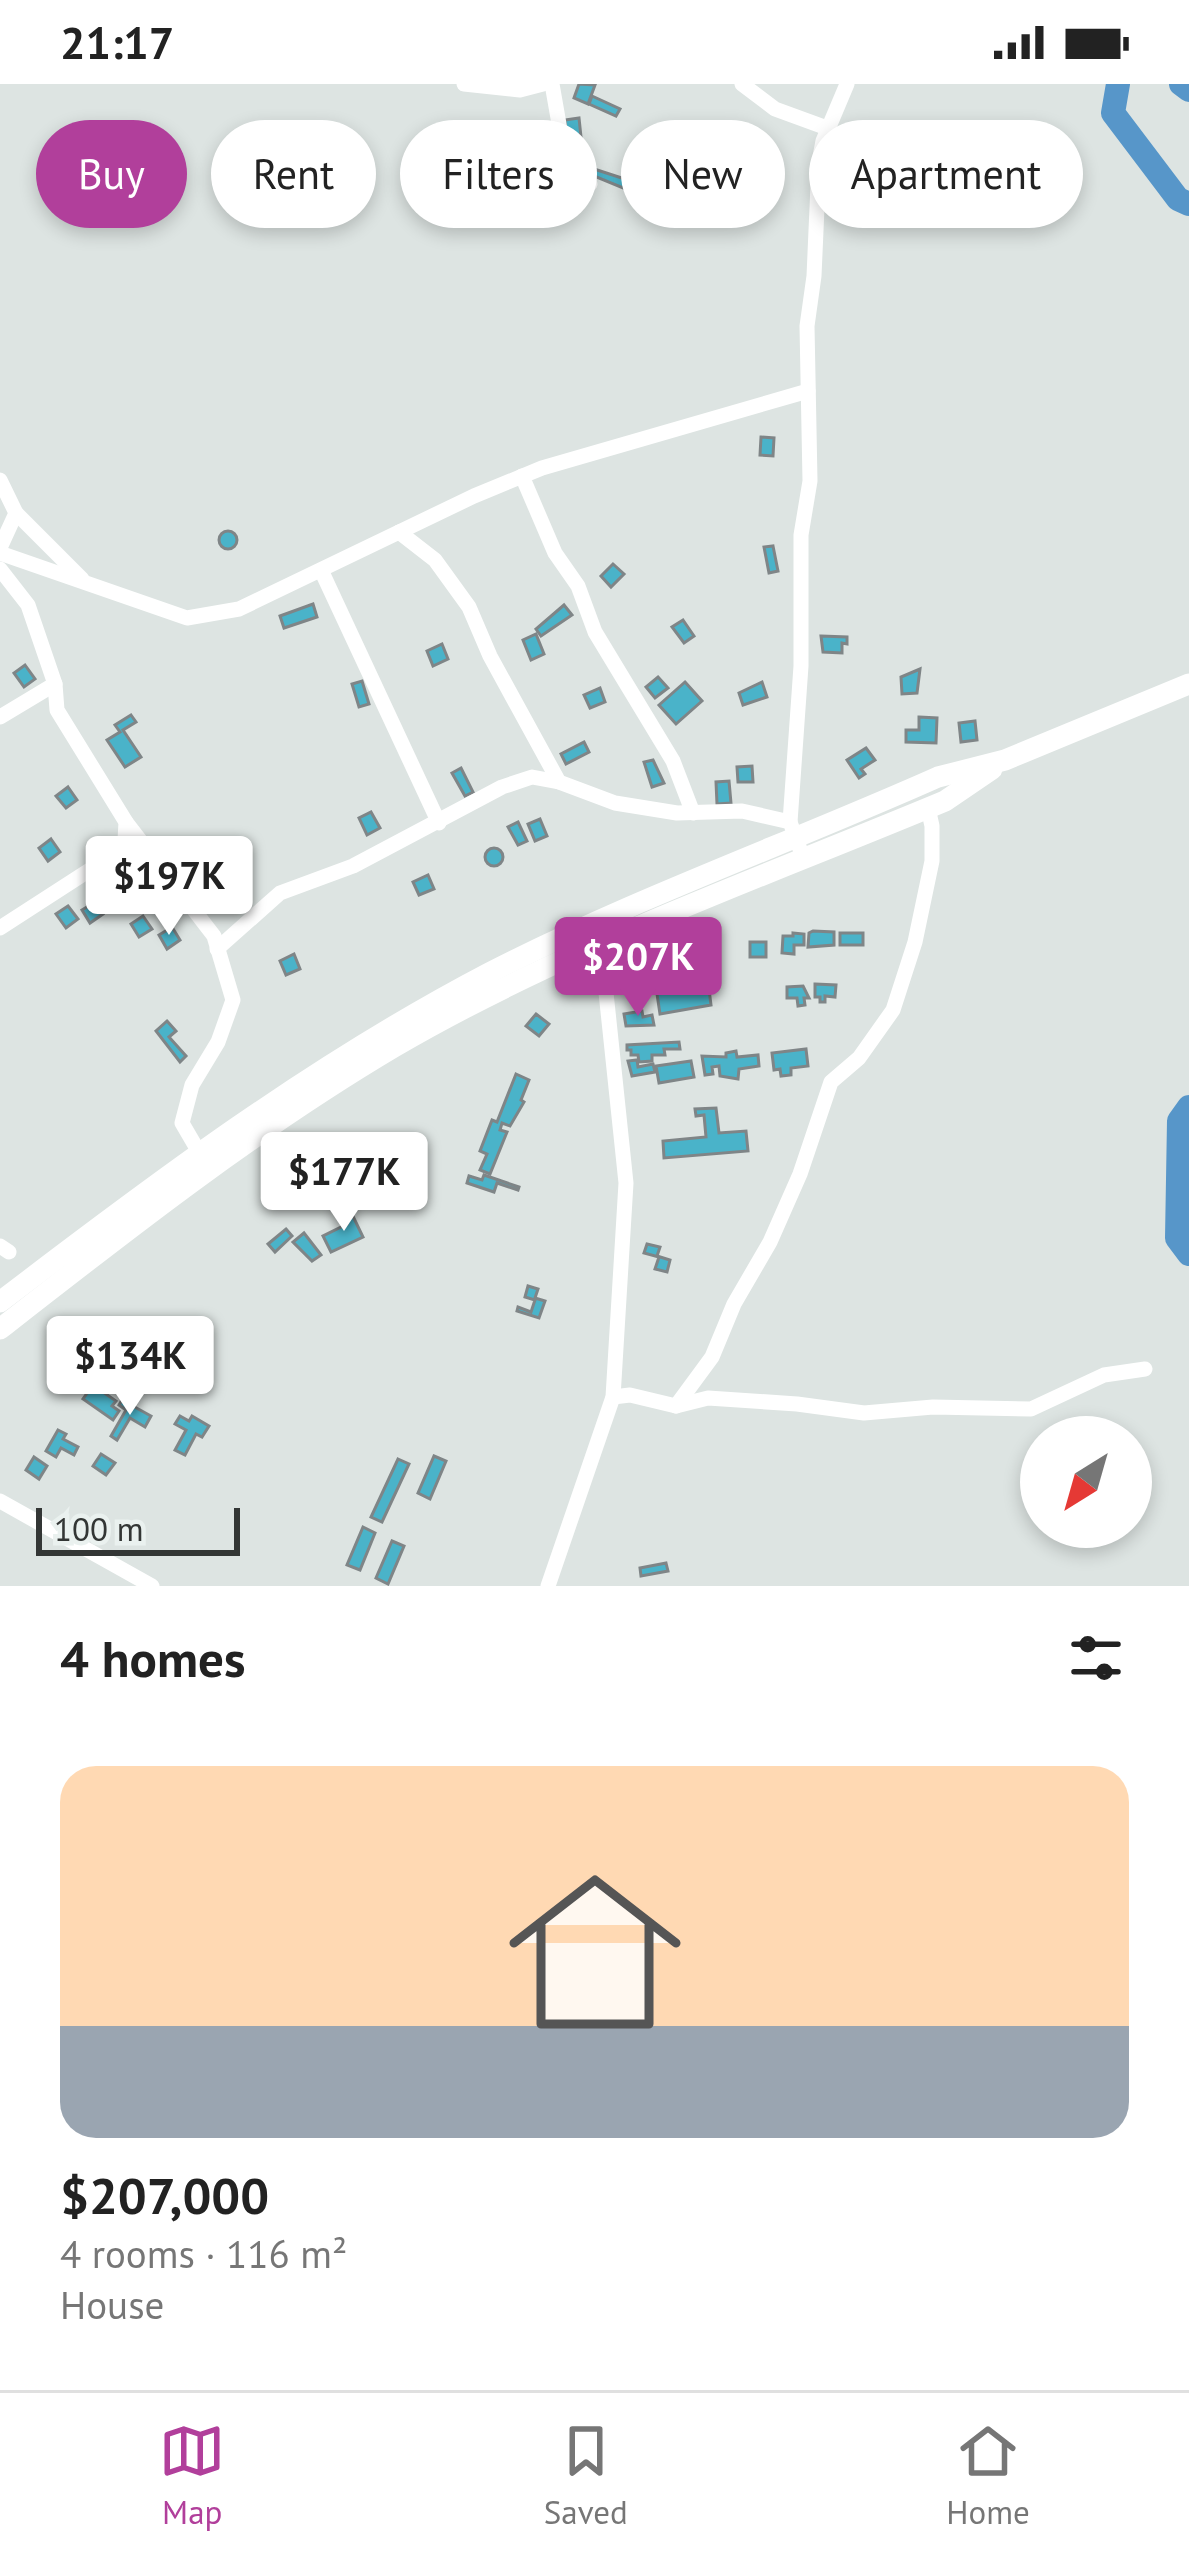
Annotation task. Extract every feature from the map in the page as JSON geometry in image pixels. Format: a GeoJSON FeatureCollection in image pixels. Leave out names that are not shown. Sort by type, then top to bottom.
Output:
{"type":"FeatureCollection","features":[{"type":"Feature","properties":{"kind":"main road"},"geometry":{"type":"LineString","coordinates":[[0,1328],[293,1087],[491,972],[938,777],[1005,760],[1189,684]]}},
{"type":"Feature","properties":{"kind":"main road"},"geometry":{"type":"LineString","coordinates":[[0,1301],[203,1160],[399,1045],[796,841],[928,808],[1005,760]]}},
{"type":"Feature","properties":{"kind":"street"},"geometry":{"type":"LineString","coordinates":[[464,84],[520,90],[547,84],[557,120]]}},
{"type":"Feature","properties":{"kind":"street"},"geometry":{"type":"LineString","coordinates":[[742,84],[775,109],[809,121]]}},
{"type":"Feature","properties":{"kind":"street"},"geometry":{"type":"LineString","coordinates":[[831,120],[847,84]]}},
{"type":"Feature","properties":{"kind":"street"},"geometry":{"type":"LineString","coordinates":[[217,950],[280,893],[353,866],[502,787],[532,777],[615,803],[692,812],[742,811],[796,841],[801,535],[810,481],[807,326],[816,228]]}},
{"type":"Feature","properties":{"kind":"street"},"geometry":{"type":"LineString","coordinates":[[16,513],[0,550],[187,618],[239,609],[522,476],[808,391]]}},
{"type":"Feature","properties":{"kind":"street"},"geometry":{"type":"LineString","coordinates":[[522,476],[555,553],[578,586],[595,632],[673,761],[692,812]]}},
{"type":"Feature","properties":{"kind":"street"},"geometry":{"type":"LineString","coordinates":[[0,480],[16,513],[87,584]]}},
{"type":"Feature","properties":{"kind":"street"},"geometry":{"type":"LineString","coordinates":[[399,532],[435,560],[470,607],[490,656],[559,782]]}},
{"type":"Feature","properties":{"kind":"street"},"geometry":{"type":"LineString","coordinates":[[0,569],[28,605],[55,684],[57,710],[126,822],[214,936],[233,1000],[218,1042],[192,1085],[182,1123],[203,1160]]}},
{"type":"Feature","properties":{"kind":"street"},"geometry":{"type":"LineString","coordinates":[[321,570],[440,823]]}},
{"type":"Feature","properties":{"kind":"street"},"geometry":{"type":"LineString","coordinates":[[0,717],[55,684]]}},
{"type":"Feature","properties":{"kind":"street"},"geometry":{"type":"LineString","coordinates":[[676,1406],[712,1357],[734,1304],[770,1242],[800,1174],[831,1082],[859,1058],[893,1010],[915,942],[932,861],[928,808]]}},
{"type":"Feature","properties":{"kind":"street"},"geometry":{"type":"LineString","coordinates":[[0,928],[102,862],[125,840],[126,822]]}},
{"type":"Feature","properties":{"kind":"street"},"geometry":{"type":"LineString","coordinates":[[548,1586],[613,1397],[626,1184],[601,945]]}},
{"type":"Feature","properties":{"kind":"street"},"geometry":{"type":"LineString","coordinates":[[613,1397],[630,1395],[676,1406],[708,1398],[864,1413],[1031,1409],[1104,1375],[1145,1369]]}},
{"type":"Feature","properties":{"kind":"street"},"geometry":{"type":"LineString","coordinates":[[0,1501],[152,1586]]}},
{"type":"Feature","properties":{"kind":"building"},"geometry":{"type":"Polygon","coordinates":[[[579,84],[595,85],[588,104],[574,98],[579,84]]]}},
{"type":"Feature","properties":{"kind":"building"},"geometry":{"type":"Polygon","coordinates":[[[592,96],[620,109],[616,116],[589,104],[592,96]]]}},
{"type":"Feature","properties":{"kind":"building"},"geometry":{"type":"Polygon","coordinates":[[[597,170],[621,178],[621,187],[597,177],[597,170]]]}},
{"type":"Feature","properties":{"kind":"building"},"geometry":{"type":"Polygon","coordinates":[[[761,437],[774,438],[773,456],[760,455],[761,437]]]}},
{"type":"Feature","properties":{"kind":"building"},"geometry":{"type":"Polygon","coordinates":[[[228,531],[237,540],[228,549],[219,540],[228,531]]]}},
{"type":"Feature","properties":{"kind":"building"},"geometry":{"type":"Polygon","coordinates":[[[773,546],[778,571],[769,573],[764,547],[773,546]]]}},
{"type":"Feature","properties":{"kind":"building"},"geometry":{"type":"Polygon","coordinates":[[[613,564],[624,574],[611,587],[601,576],[613,564]]]}},
{"type":"Feature","properties":{"kind":"building"},"geometry":{"type":"Polygon","coordinates":[[[313,604],[317,617],[284,628],[280,616],[313,604]]]}},
{"type":"Feature","properties":{"kind":"building"},"geometry":{"type":"Polygon","coordinates":[[[564,605],[572,615],[541,636],[536,629],[564,605]]]}},
{"type":"Feature","properties":{"kind":"building"},"geometry":{"type":"Polygon","coordinates":[[[683,620],[694,636],[684,643],[672,627],[683,620]]]}},
{"type":"Feature","properties":{"kind":"building"},"geometry":{"type":"Polygon","coordinates":[[[536,634],[544,654],[531,660],[523,640],[536,634]]]}},
{"type":"Feature","properties":{"kind":"building"},"geometry":{"type":"Polygon","coordinates":[[[821,636],[847,637],[847,644],[842,643],[842,653],[823,652],[821,636]]]}},
{"type":"Feature","properties":{"kind":"building"},"geometry":{"type":"Polygon","coordinates":[[[442,644],[448,659],[433,666],[427,651],[442,644]]]}},
{"type":"Feature","properties":{"kind":"building"},"geometry":{"type":"Polygon","coordinates":[[[25,665],[35,679],[24,687],[14,673],[25,665]]]}},
{"type":"Feature","properties":{"kind":"building"},"geometry":{"type":"Polygon","coordinates":[[[920,669],[917,693],[902,694],[901,677],[920,669]]]}},
{"type":"Feature","properties":{"kind":"building"},"geometry":{"type":"Polygon","coordinates":[[[658,677],[668,688],[655,698],[646,687],[658,677]]]}},
{"type":"Feature","properties":{"kind":"building"},"geometry":{"type":"Polygon","coordinates":[[[362,681],[369,704],[359,707],[352,684],[362,681]]]}},
{"type":"Feature","properties":{"kind":"building"},"geometry":{"type":"Polygon","coordinates":[[[685,682],[702,701],[676,724],[659,705],[685,682]]]}},
{"type":"Feature","properties":{"kind":"building"},"geometry":{"type":"Polygon","coordinates":[[[762,682],[767,697],[743,705],[739,693],[762,682]]]}},
{"type":"Feature","properties":{"kind":"building"},"geometry":{"type":"Polygon","coordinates":[[[600,688],[605,702],[590,708],[584,695],[600,688]]]}},
{"type":"Feature","properties":{"kind":"building"},"geometry":{"type":"Polygon","coordinates":[[[131,715],[136,722],[123,730],[141,757],[125,767],[107,740],[120,732],[115,725],[131,715]]]}},
{"type":"Feature","properties":{"kind":"building"},"geometry":{"type":"Polygon","coordinates":[[[919,717],[937,718],[936,743],[906,742],[906,730],[919,730],[919,717]]]}},
{"type":"Feature","properties":{"kind":"building"},"geometry":{"type":"Polygon","coordinates":[[[975,721],[977,740],[961,742],[959,723],[975,721]]]}},
{"type":"Feature","properties":{"kind":"building"},"geometry":{"type":"Polygon","coordinates":[[[584,742],[589,752],[566,764],[561,754],[584,742]]]}},
{"type":"Feature","properties":{"kind":"building"},"geometry":{"type":"Polygon","coordinates":[[[866,748],[875,760],[861,769],[865,774],[859,778],[847,760],[866,748]]]}},
{"type":"Feature","properties":{"kind":"building"},"geometry":{"type":"Polygon","coordinates":[[[653,760],[664,783],[652,787],[644,762],[653,760]]]}},
{"type":"Feature","properties":{"kind":"building"},"geometry":{"type":"Polygon","coordinates":[[[752,766],[753,782],[738,782],[737,767],[752,766]]]}},
{"type":"Feature","properties":{"kind":"building"},"geometry":{"type":"Polygon","coordinates":[[[461,768],[473,792],[465,796],[452,773],[461,768]]]}},
{"type":"Feature","properties":{"kind":"building"},"geometry":{"type":"Polygon","coordinates":[[[729,781],[731,803],[717,804],[716,782],[729,781]]]}},
{"type":"Feature","properties":{"kind":"building"},"geometry":{"type":"Polygon","coordinates":[[[68,787],[77,800],[66,808],[56,796],[68,787]]]}},
{"type":"Feature","properties":{"kind":"building"},"geometry":{"type":"Polygon","coordinates":[[[371,812],[380,828],[367,835],[359,818],[371,812]]]}},
{"type":"Feature","properties":{"kind":"building"},"geometry":{"type":"Polygon","coordinates":[[[540,819],[547,836],[535,841],[528,824],[540,819]]]}},
{"type":"Feature","properties":{"kind":"building"},"geometry":{"type":"Polygon","coordinates":[[[518,822],[527,841],[518,845],[508,827],[518,822]]]}},
{"type":"Feature","properties":{"kind":"building"},"geometry":{"type":"Polygon","coordinates":[[[51,839],[60,852],[48,861],[39,848],[51,839]]]}},
{"type":"Feature","properties":{"kind":"building"},"geometry":{"type":"Polygon","coordinates":[[[494,848],[503,857],[494,866],[485,857],[494,848]]]}},
{"type":"Feature","properties":{"kind":"building"},"geometry":{"type":"Polygon","coordinates":[[[145,861],[151,871],[126,890],[119,876],[145,861]]]}},
{"type":"Feature","properties":{"kind":"building"},"geometry":{"type":"Polygon","coordinates":[[[428,875],[434,889],[419,895],[413,882],[428,875]]]}},
{"type":"Feature","properties":{"kind":"building"},"geometry":{"type":"Polygon","coordinates":[[[95,902],[103,914],[90,923],[82,910],[95,902]]]}},
{"type":"Feature","properties":{"kind":"building"},"geometry":{"type":"Polygon","coordinates":[[[68,906],[78,919],[66,928],[56,914],[68,906]]]}},
{"type":"Feature","properties":{"kind":"building"},"geometry":{"type":"Polygon","coordinates":[[[143,916],[152,929],[139,937],[131,924],[143,916]]]}},
{"type":"Feature","properties":{"kind":"building"},"geometry":{"type":"Polygon","coordinates":[[[172,927],[180,940],[167,949],[159,935],[172,927]]]}},
{"type":"Feature","properties":{"kind":"building"},"geometry":{"type":"Polygon","coordinates":[[[813,931],[834,932],[834,945],[808,947],[813,931]]]}},
{"type":"Feature","properties":{"kind":"building"},"geometry":{"type":"Polygon","coordinates":[[[840,933],[863,933],[863,945],[840,945],[840,933]]]}},
{"type":"Feature","properties":{"kind":"building"},"geometry":{"type":"Polygon","coordinates":[[[804,934],[804,945],[794,945],[794,954],[782,953],[783,936],[804,934]]]}},
{"type":"Feature","properties":{"kind":"building"},"geometry":{"type":"Polygon","coordinates":[[[750,942],[766,942],[766,957],[750,957],[750,942]]]}},
{"type":"Feature","properties":{"kind":"building"},"geometry":{"type":"Polygon","coordinates":[[[294,954],[300,969],[286,975],[280,961],[294,954]]]}},
{"type":"Feature","properties":{"kind":"building"},"geometry":{"type":"Polygon","coordinates":[[[701,966],[702,980],[685,981],[684,967],[701,966]]]}},
{"type":"Feature","properties":{"kind":"building"},"geometry":{"type":"Polygon","coordinates":[[[815,984],[836,985],[835,997],[825,996],[825,1002],[820,1002],[815,984]]]}},
{"type":"Feature","properties":{"kind":"building"},"geometry":{"type":"Polygon","coordinates":[[[677,986],[677,991],[709,989],[711,1005],[660,1014],[657,994],[677,986]]]}},
{"type":"Feature","properties":{"kind":"building"},"geometry":{"type":"Polygon","coordinates":[[[803,986],[809,998],[798,1006],[797,998],[787,998],[787,987],[803,986]]]}},
{"type":"Feature","properties":{"kind":"building"},"geometry":{"type":"Polygon","coordinates":[[[642,1011],[643,1017],[652,1015],[654,1025],[626,1026],[624,1014],[642,1011]]]}},
{"type":"Feature","properties":{"kind":"building"},"geometry":{"type":"Polygon","coordinates":[[[536,1014],[549,1024],[539,1036],[526,1026],[536,1014]]]}},
{"type":"Feature","properties":{"kind":"building"},"geometry":{"type":"Polygon","coordinates":[[[167,1021],[176,1031],[169,1037],[186,1056],[180,1062],[156,1031],[167,1021]]]}},
{"type":"Feature","properties":{"kind":"building"},"geometry":{"type":"Polygon","coordinates":[[[679,1042],[680,1049],[664,1049],[665,1055],[652,1055],[652,1061],[639,1062],[638,1055],[627,1050],[627,1045],[679,1042]]]}},
{"type":"Feature","properties":{"kind":"building"},"geometry":{"type":"Polygon","coordinates":[[[806,1049],[808,1066],[791,1068],[791,1075],[781,1076],[780,1069],[774,1070],[772,1053],[806,1049]]]}},
{"type":"Feature","properties":{"kind":"building"},"geometry":{"type":"Polygon","coordinates":[[[736,1051],[737,1057],[758,1055],[759,1066],[739,1069],[738,1079],[720,1076],[719,1066],[705,1075],[702,1056],[726,1057],[736,1051]]]}},
{"type":"Feature","properties":{"kind":"building"},"geometry":{"type":"Polygon","coordinates":[[[637,1060],[638,1067],[653,1064],[655,1072],[632,1076],[628,1061],[637,1060]]]}},
{"type":"Feature","properties":{"kind":"building"},"geometry":{"type":"Polygon","coordinates":[[[691,1061],[694,1077],[659,1083],[656,1066],[691,1061]]]}},
{"type":"Feature","properties":{"kind":"building"},"geometry":{"type":"Polygon","coordinates":[[[516,1074],[529,1080],[524,1102],[510,1126],[502,1123],[500,1130],[507,1132],[490,1174],[480,1170],[487,1154],[480,1151],[516,1074]]]}},
{"type":"Feature","properties":{"kind":"building"},"geometry":{"type":"Polygon","coordinates":[[[716,1108],[719,1133],[746,1131],[748,1151],[664,1158],[663,1141],[706,1137],[704,1115],[696,1116],[695,1109],[716,1108]]]}},
{"type":"Feature","properties":{"kind":"building"},"geometry":{"type":"Polygon","coordinates":[[[484,1175],[518,1190],[497,1183],[494,1192],[467,1183],[469,1176],[482,1180],[484,1175]]]}},
{"type":"Feature","properties":{"kind":"building"},"geometry":{"type":"Polygon","coordinates":[[[296,1176],[303,1184],[282,1202],[275,1193],[296,1176]]]}},
{"type":"Feature","properties":{"kind":"building"},"geometry":{"type":"Polygon","coordinates":[[[350,1210],[363,1237],[331,1252],[323,1236],[347,1224],[342,1213],[350,1210]]]}},
{"type":"Feature","properties":{"kind":"building"},"geometry":{"type":"Polygon","coordinates":[[[286,1229],[292,1236],[275,1252],[268,1244],[286,1229]]]}},
{"type":"Feature","properties":{"kind":"building"},"geometry":{"type":"Polygon","coordinates":[[[304,1233],[321,1255],[312,1261],[293,1242],[304,1233]]]}},
{"type":"Feature","properties":{"kind":"building"},"geometry":{"type":"Polygon","coordinates":[[[647,1244],[660,1247],[657,1256],[670,1260],[667,1272],[655,1269],[659,1257],[644,1253],[647,1244]]]}},
{"type":"Feature","properties":{"kind":"building"},"geometry":{"type":"Polygon","coordinates":[[[528,1286],[538,1289],[535,1298],[545,1301],[539,1318],[517,1311],[518,1307],[531,1312],[535,1300],[525,1297],[528,1286]]]}},
{"type":"Feature","properties":{"kind":"building"},"geometry":{"type":"Polygon","coordinates":[[[93,1385],[116,1401],[112,1406],[119,1411],[113,1420],[83,1399],[93,1385]]]}},
{"type":"Feature","properties":{"kind":"building"},"geometry":{"type":"Polygon","coordinates":[[[122,1400],[151,1416],[145,1427],[130,1418],[117,1440],[111,1436],[126,1410],[119,1405],[122,1400]]]}},
{"type":"Feature","properties":{"kind":"building"},"geometry":{"type":"Polygon","coordinates":[[[180,1416],[189,1421],[192,1416],[209,1426],[202,1437],[196,1434],[185,1455],[175,1450],[186,1430],[175,1424],[180,1416]]]}},
{"type":"Feature","properties":{"kind":"building"},"geometry":{"type":"Polygon","coordinates":[[[58,1430],[66,1434],[63,1439],[78,1447],[74,1455],[61,1448],[56,1457],[46,1451],[58,1430]]]}},
{"type":"Feature","properties":{"kind":"building"},"geometry":{"type":"Polygon","coordinates":[[[101,1454],[115,1463],[106,1475],[93,1466],[101,1454]]]}},
{"type":"Feature","properties":{"kind":"building"},"geometry":{"type":"Polygon","coordinates":[[[434,1456],[446,1461],[430,1499],[418,1493],[434,1456]]]}},
{"type":"Feature","properties":{"kind":"building"},"geometry":{"type":"Polygon","coordinates":[[[34,1457],[47,1466],[39,1479],[26,1470],[34,1457]]]}},
{"type":"Feature","properties":{"kind":"building"},"geometry":{"type":"Polygon","coordinates":[[[398,1459],[409,1464],[382,1522],[371,1517],[398,1459]]]}},
{"type":"Feature","properties":{"kind":"building"},"geometry":{"type":"Polygon","coordinates":[[[363,1527],[375,1533],[360,1570],[347,1565],[363,1527]]]}},
{"type":"Feature","properties":{"kind":"building"},"geometry":{"type":"Polygon","coordinates":[[[392,1541],[404,1546],[388,1584],[376,1578],[392,1541]]]}},
{"type":"Feature","properties":{"kind":"building"},"geometry":{"type":"Polygon","coordinates":[[[666,1563],[668,1571],[641,1576],[640,1568],[666,1563]]]}},
{"type":"Feature","properties":{"kind":"waterway"},"geometry":{"type":"LineString","coordinates":[[1118,84],[1113,113],[1178,199],[1189,204]]}},
{"type":"Feature","properties":{"kind":"waterway"},"geometry":{"type":"LineString","coordinates":[[1181,84],[1189,90]]}},
{"type":"Feature","properties":{"kind":"waterway"},"geometry":{"type":"LineString","coordinates":[[1189,1107],[1179,1121],[1177,1238],[1189,1254]]}}]}
